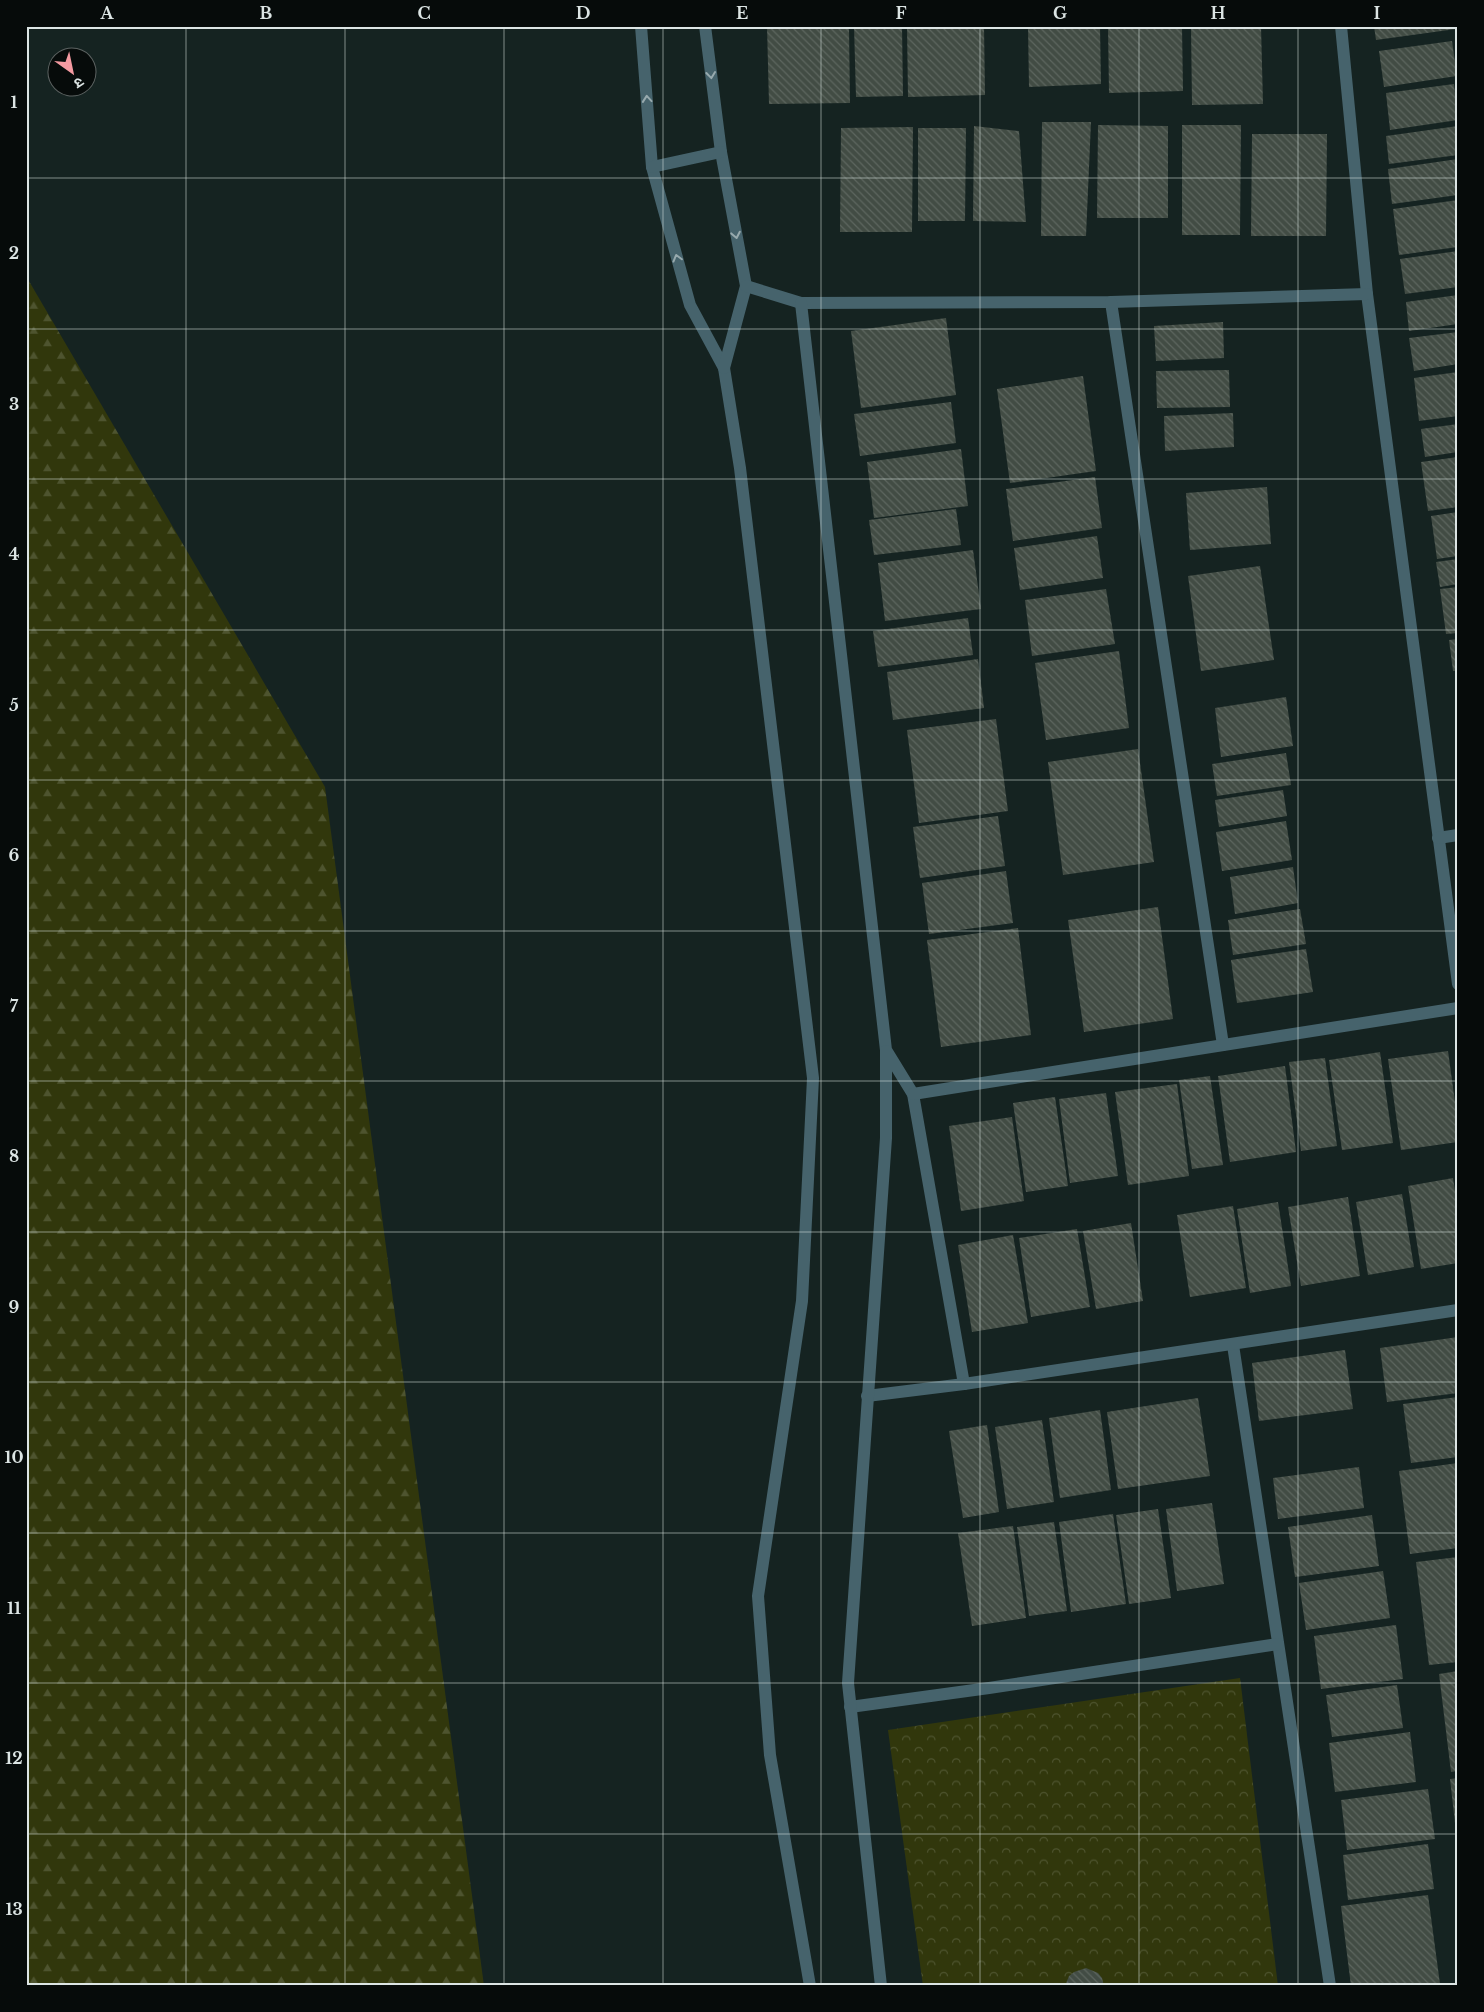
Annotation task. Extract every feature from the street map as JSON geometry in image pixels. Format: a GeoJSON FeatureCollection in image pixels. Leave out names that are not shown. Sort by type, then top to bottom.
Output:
{"type":"FeatureCollection","features":[{"type":"Feature","properties":{"kind":"street"},"geometry":{"type":"LineString","coordinates":[[641,26],[652,167],[690,305],[724,368],[742,478],[813,1078],[802,1301],[758,1596],[770,1756],[810,1986]]}},
{"type":"Feature","properties":{"kind":"street"},"geometry":{"type":"LineString","coordinates":[[705,26],[721,152],[746,286],[724,368]]}},
{"type":"Feature","properties":{"kind":"street"},"geometry":{"type":"LineString","coordinates":[[1341,26],[1367,294],[1458,984]]}},
{"type":"Feature","properties":{"kind":"street"},"geometry":{"type":"LineString","coordinates":[[652,167],[721,152]]}},
{"type":"Feature","properties":{"kind":"street"},"geometry":{"type":"LineString","coordinates":[[746,286],[801,303],[1111,302],[1367,294]]}},
{"type":"Feature","properties":{"kind":"street"},"geometry":{"type":"LineString","coordinates":[[1111,302],[1223,1044]]}},
{"type":"Feature","properties":{"kind":"street"},"geometry":{"type":"LineString","coordinates":[[801,303],[886,1050],[886,1138],[848,1683],[882,1986]]}},
{"type":"Feature","properties":{"kind":"street"},"geometry":{"type":"LineString","coordinates":[[1438,838],[1458,835]]}},
{"type":"Feature","properties":{"kind":"street"},"geometry":{"type":"LineString","coordinates":[[913,1094],[1458,1008]]}},
{"type":"Feature","properties":{"kind":"street"},"geometry":{"type":"LineString","coordinates":[[886,1050],[913,1094],[964,1384]]}},
{"type":"Feature","properties":{"kind":"street"},"geometry":{"type":"LineString","coordinates":[[867,1396],[964,1384],[1233,1345],[1458,1310]]}},
{"type":"Feature","properties":{"kind":"street"},"geometry":{"type":"LineString","coordinates":[[1233,1345],[1330,1986]]}},
{"type":"Feature","properties":{"kind":"street"},"geometry":{"type":"LineString","coordinates":[[850,1707],[998,1687],[1278,1644]]}},
{"type":"Feature","properties":{"kind":"green space"},"geometry":{"type":"Polygon","coordinates":[[[26,276],[325,787],[484,1986],[26,1986],[26,276]]]}},
{"type":"Feature","properties":{"kind":"green space"},"geometry":{"type":"Polygon","coordinates":[[[1240,1678],[1278,1986],[923,1986],[888,1730],[1240,1678]]]}},
{"type":"Feature","properties":{"kind":"building"},"geometry":{"type":"Polygon","coordinates":[[[767,26],[849,26],[850,103],[769,104],[767,26]]]}},
{"type":"Feature","properties":{"kind":"building"},"geometry":{"type":"Polygon","coordinates":[[[854,26],[902,26],[903,96],[856,97],[854,26]]]}},
{"type":"Feature","properties":{"kind":"building"},"geometry":{"type":"Polygon","coordinates":[[[907,26],[984,26],[985,95],[908,97],[907,26]]]}},
{"type":"Feature","properties":{"kind":"building"},"geometry":{"type":"Polygon","coordinates":[[[1028,26],[1100,26],[1101,84],[1029,87],[1028,26]]]}},
{"type":"Feature","properties":{"kind":"building"},"geometry":{"type":"Polygon","coordinates":[[[1108,26],[1182,26],[1183,91],[1109,93],[1108,26]]]}},
{"type":"Feature","properties":{"kind":"building"},"geometry":{"type":"Polygon","coordinates":[[[1191,26],[1261,26],[1263,104],[1192,105],[1191,26]]]}},
{"type":"Feature","properties":{"kind":"building"},"geometry":{"type":"Polygon","coordinates":[[[1374,26],[1455,26],[1456,29],[1376,40],[1374,26]]]}},
{"type":"Feature","properties":{"kind":"building"},"geometry":{"type":"Polygon","coordinates":[[[1452,41],[1457,76],[1384,87],[1379,51],[1452,41]]]}},
{"type":"Feature","properties":{"kind":"building"},"geometry":{"type":"Polygon","coordinates":[[[1454,84],[1458,120],[1390,130],[1386,93],[1454,84]]]}},
{"type":"Feature","properties":{"kind":"building"},"geometry":{"type":"Polygon","coordinates":[[[1042,122],[1091,122],[1086,236],[1041,236],[1042,122]]]}},
{"type":"Feature","properties":{"kind":"building"},"geometry":{"type":"Polygon","coordinates":[[[1098,125],[1168,126],[1168,218],[1097,218],[1098,125]]]}},
{"type":"Feature","properties":{"kind":"building"},"geometry":{"type":"Polygon","coordinates":[[[1182,125],[1241,125],[1240,235],[1182,235],[1182,125]]]}},
{"type":"Feature","properties":{"kind":"building"},"geometry":{"type":"Polygon","coordinates":[[[974,126],[1019,131],[1026,222],[973,221],[974,126]]]}},
{"type":"Feature","properties":{"kind":"building"},"geometry":{"type":"Polygon","coordinates":[[[1458,126],[1458,155],[1389,164],[1386,136],[1458,126]]]}},
{"type":"Feature","properties":{"kind":"building"},"geometry":{"type":"Polygon","coordinates":[[[913,127],[912,232],[840,232],[841,128],[913,127]]]}},
{"type":"Feature","properties":{"kind":"building"},"geometry":{"type":"Polygon","coordinates":[[[918,128],[966,128],[965,221],[918,221],[918,128]]]}},
{"type":"Feature","properties":{"kind":"building"},"geometry":{"type":"Polygon","coordinates":[[[1252,134],[1327,134],[1326,236],[1251,236],[1252,134]]]}},
{"type":"Feature","properties":{"kind":"building"},"geometry":{"type":"Polygon","coordinates":[[[1458,159],[1458,195],[1392,204],[1388,169],[1458,159]]]}},
{"type":"Feature","properties":{"kind":"building"},"geometry":{"type":"Polygon","coordinates":[[[1458,200],[1458,247],[1399,255],[1393,209],[1458,200]]]}},
{"type":"Feature","properties":{"kind":"building"},"geometry":{"type":"Polygon","coordinates":[[[1458,251],[1458,287],[1405,294],[1400,259],[1458,251]]]}},
{"type":"Feature","properties":{"kind":"building"},"geometry":{"type":"Polygon","coordinates":[[[1458,295],[1458,324],[1409,331],[1406,302],[1458,295]]]}},
{"type":"Feature","properties":{"kind":"building"},"geometry":{"type":"Polygon","coordinates":[[[946,318],[956,395],[861,408],[851,331],[946,318]]]}},
{"type":"Feature","properties":{"kind":"building"},"geometry":{"type":"Polygon","coordinates":[[[1223,322],[1224,358],[1156,361],[1154,326],[1223,322]]]}},
{"type":"Feature","properties":{"kind":"building"},"geometry":{"type":"Polygon","coordinates":[[[1458,332],[1458,364],[1414,371],[1409,338],[1458,332]]]}},
{"type":"Feature","properties":{"kind":"building"},"geometry":{"type":"Polygon","coordinates":[[[1229,370],[1230,407],[1157,408],[1156,371],[1229,370]]]}},
{"type":"Feature","properties":{"kind":"building"},"geometry":{"type":"Polygon","coordinates":[[[1458,372],[1458,416],[1419,421],[1414,378],[1458,372]]]}},
{"type":"Feature","properties":{"kind":"building"},"geometry":{"type":"Polygon","coordinates":[[[1083,376],[1096,471],[1010,483],[997,389],[1083,376]]]}},
{"type":"Feature","properties":{"kind":"building"},"geometry":{"type":"Polygon","coordinates":[[[951,402],[956,443],[860,456],[854,414],[951,402]]]}},
{"type":"Feature","properties":{"kind":"building"},"geometry":{"type":"Polygon","coordinates":[[[1233,413],[1234,447],[1165,451],[1164,416],[1233,413]]]}},
{"type":"Feature","properties":{"kind":"building"},"geometry":{"type":"Polygon","coordinates":[[[1458,424],[1458,452],[1425,457],[1421,429],[1458,424]]]}},
{"type":"Feature","properties":{"kind":"building"},"geometry":{"type":"Polygon","coordinates":[[[961,449],[968,506],[874,518],[867,462],[961,449]]]}},
{"type":"Feature","properties":{"kind":"building"},"geometry":{"type":"Polygon","coordinates":[[[1458,457],[1458,507],[1428,511],[1421,462],[1458,457]]]}},
{"type":"Feature","properties":{"kind":"building"},"geometry":{"type":"Polygon","coordinates":[[[1095,477],[1102,528],[1013,541],[1006,489],[1095,477]]]}},
{"type":"Feature","properties":{"kind":"building"},"geometry":{"type":"Polygon","coordinates":[[[1267,487],[1271,544],[1190,550],[1186,493],[1267,487]]]}},
{"type":"Feature","properties":{"kind":"building"},"geometry":{"type":"Polygon","coordinates":[[[956,509],[961,545],[874,555],[869,520],[956,509]]]}},
{"type":"Feature","properties":{"kind":"building"},"geometry":{"type":"Polygon","coordinates":[[[1458,512],[1458,556],[1437,559],[1431,516],[1458,512]]]}},
{"type":"Feature","properties":{"kind":"building"},"geometry":{"type":"Polygon","coordinates":[[[1097,536],[1103,578],[1020,590],[1014,548],[1097,536]]]}},
{"type":"Feature","properties":{"kind":"building"},"geometry":{"type":"Polygon","coordinates":[[[973,550],[981,609],[885,621],[878,563],[973,550]]]}},
{"type":"Feature","properties":{"kind":"building"},"geometry":{"type":"Polygon","coordinates":[[[1458,559],[1458,584],[1440,587],[1436,562],[1458,559]]]}},
{"type":"Feature","properties":{"kind":"building"},"geometry":{"type":"Polygon","coordinates":[[[1260,566],[1274,660],[1201,671],[1188,576],[1260,566]]]}},
{"type":"Feature","properties":{"kind":"building"},"geometry":{"type":"Polygon","coordinates":[[[1458,587],[1458,633],[1446,634],[1440,589],[1458,587]]]}},
{"type":"Feature","properties":{"kind":"building"},"geometry":{"type":"Polygon","coordinates":[[[1106,589],[1115,644],[1032,656],[1025,600],[1106,589]]]}},
{"type":"Feature","properties":{"kind":"building"},"geometry":{"type":"Polygon","coordinates":[[[968,618],[973,655],[878,667],[873,631],[968,618]]]}},
{"type":"Feature","properties":{"kind":"building"},"geometry":{"type":"Polygon","coordinates":[[[1458,639],[1458,671],[1453,671],[1449,640],[1458,639]]]}},
{"type":"Feature","properties":{"kind":"building"},"geometry":{"type":"Polygon","coordinates":[[[1119,651],[1129,728],[1046,740],[1035,663],[1119,651]]]}},
{"type":"Feature","properties":{"kind":"building"},"geometry":{"type":"Polygon","coordinates":[[[978,659],[984,708],[893,720],[887,672],[978,659]]]}},
{"type":"Feature","properties":{"kind":"building"},"geometry":{"type":"Polygon","coordinates":[[[1286,697],[1293,746],[1221,757],[1215,708],[1286,697]]]}},
{"type":"Feature","properties":{"kind":"building"},"geometry":{"type":"Polygon","coordinates":[[[996,719],[1008,811],[919,823],[907,730],[996,719]]]}},
{"type":"Feature","properties":{"kind":"building"},"geometry":{"type":"Polygon","coordinates":[[[1138,749],[1154,862],[1063,875],[1048,762],[1138,749]]]}},
{"type":"Feature","properties":{"kind":"building"},"geometry":{"type":"Polygon","coordinates":[[[1286,753],[1291,785],[1217,796],[1212,764],[1286,753]]]}},
{"type":"Feature","properties":{"kind":"building"},"geometry":{"type":"Polygon","coordinates":[[[1283,790],[1287,816],[1219,827],[1215,800],[1283,790]]]}},
{"type":"Feature","properties":{"kind":"building"},"geometry":{"type":"Polygon","coordinates":[[[998,816],[1005,866],[920,878],[913,827],[998,816]]]}},
{"type":"Feature","properties":{"kind":"building"},"geometry":{"type":"Polygon","coordinates":[[[1286,821],[1292,860],[1222,871],[1216,832],[1286,821]]]}},
{"type":"Feature","properties":{"kind":"building"},"geometry":{"type":"Polygon","coordinates":[[[1293,867],[1298,903],[1235,914],[1230,877],[1293,867]]]}},
{"type":"Feature","properties":{"kind":"building"},"geometry":{"type":"Polygon","coordinates":[[[1006,871],[1013,923],[929,934],[922,883],[1006,871]]]}},
{"type":"Feature","properties":{"kind":"building"},"geometry":{"type":"Polygon","coordinates":[[[1158,907],[1173,1019],[1084,1032],[1068,920],[1158,907]]]}},
{"type":"Feature","properties":{"kind":"building"},"geometry":{"type":"Polygon","coordinates":[[[1300,909],[1306,944],[1233,955],[1228,920],[1300,909]]]}},
{"type":"Feature","properties":{"kind":"building"},"geometry":{"type":"Polygon","coordinates":[[[1018,928],[1031,1035],[941,1047],[927,940],[1018,928]]]}},
{"type":"Feature","properties":{"kind":"building"},"geometry":{"type":"Polygon","coordinates":[[[1306,949],[1313,992],[1237,1003],[1231,960],[1306,949]]]}},
{"type":"Feature","properties":{"kind":"building"},"geometry":{"type":"Polygon","coordinates":[[[1448,1051],[1458,1124],[1458,1142],[1401,1150],[1388,1059],[1448,1051]]]}},
{"type":"Feature","properties":{"kind":"building"},"geometry":{"type":"Polygon","coordinates":[[[1380,1052],[1393,1143],[1342,1150],[1329,1060],[1380,1052]]]}},
{"type":"Feature","properties":{"kind":"building"},"geometry":{"type":"Polygon","coordinates":[[[1325,1058],[1337,1146],[1301,1151],[1289,1062],[1325,1058]]]}},
{"type":"Feature","properties":{"kind":"building"},"geometry":{"type":"Polygon","coordinates":[[[1285,1066],[1296,1152],[1230,1162],[1218,1076],[1285,1066]]]}},
{"type":"Feature","properties":{"kind":"building"},"geometry":{"type":"Polygon","coordinates":[[[1210,1076],[1223,1165],[1192,1169],[1179,1080],[1210,1076]]]}},
{"type":"Feature","properties":{"kind":"building"},"geometry":{"type":"Polygon","coordinates":[[[1177,1084],[1189,1176],[1128,1185],[1115,1092],[1177,1084]]]}},
{"type":"Feature","properties":{"kind":"building"},"geometry":{"type":"Polygon","coordinates":[[[1106,1093],[1118,1176],[1070,1183],[1059,1099],[1106,1093]]]}},
{"type":"Feature","properties":{"kind":"building"},"geometry":{"type":"Polygon","coordinates":[[[1055,1097],[1068,1186],[1026,1192],[1013,1103],[1055,1097]]]}},
{"type":"Feature","properties":{"kind":"building"},"geometry":{"type":"Polygon","coordinates":[[[1012,1117],[1024,1201],[961,1211],[949,1126],[1012,1117]]]}},
{"type":"Feature","properties":{"kind":"building"},"geometry":{"type":"Polygon","coordinates":[[[1453,1178],[1458,1210],[1458,1263],[1421,1269],[1408,1186],[1453,1178]]]}},
{"type":"Feature","properties":{"kind":"building"},"geometry":{"type":"Polygon","coordinates":[[[1402,1194],[1414,1267],[1368,1275],[1356,1202],[1402,1194]]]}},
{"type":"Feature","properties":{"kind":"building"},"geometry":{"type":"Polygon","coordinates":[[[1348,1197],[1360,1276],[1301,1286],[1288,1207],[1348,1197]]]}},
{"type":"Feature","properties":{"kind":"building"},"geometry":{"type":"Polygon","coordinates":[[[1278,1202],[1291,1286],[1250,1293],[1237,1209],[1278,1202]]]}},
{"type":"Feature","properties":{"kind":"building"},"geometry":{"type":"Polygon","coordinates":[[[1233,1206],[1246,1288],[1190,1297],[1177,1215],[1233,1206]]]}},
{"type":"Feature","properties":{"kind":"building"},"geometry":{"type":"Polygon","coordinates":[[[1131,1223],[1143,1301],[1096,1309],[1083,1231],[1131,1223]]]}},
{"type":"Feature","properties":{"kind":"building"},"geometry":{"type":"Polygon","coordinates":[[[1077,1229],[1090,1307],[1031,1317],[1019,1238],[1077,1229]]]}},
{"type":"Feature","properties":{"kind":"building"},"geometry":{"type":"Polygon","coordinates":[[[1013,1235],[1028,1323],[972,1332],[958,1245],[1013,1235]]]}},
{"type":"Feature","properties":{"kind":"building"},"geometry":{"type":"Polygon","coordinates":[[[1458,1337],[1458,1393],[1387,1402],[1380,1348],[1458,1337]]]}},
{"type":"Feature","properties":{"kind":"building"},"geometry":{"type":"Polygon","coordinates":[[[1345,1350],[1353,1409],[1259,1421],[1252,1363],[1345,1350]]]}},
{"type":"Feature","properties":{"kind":"building"},"geometry":{"type":"Polygon","coordinates":[[[1458,1397],[1458,1457],[1411,1463],[1403,1404],[1458,1397]]]}},
{"type":"Feature","properties":{"kind":"building"},"geometry":{"type":"Polygon","coordinates":[[[1198,1398],[1210,1476],[1118,1489],[1107,1412],[1198,1398]]]}},
{"type":"Feature","properties":{"kind":"building"},"geometry":{"type":"Polygon","coordinates":[[[1100,1410],[1111,1490],[1060,1498],[1049,1418],[1100,1410]]]}},
{"type":"Feature","properties":{"kind":"building"},"geometry":{"type":"Polygon","coordinates":[[[1042,1420],[1054,1502],[1007,1509],[995,1427],[1042,1420]]]}},
{"type":"Feature","properties":{"kind":"building"},"geometry":{"type":"Polygon","coordinates":[[[987,1425],[999,1512],[963,1518],[949,1431],[987,1425]]]}},
{"type":"Feature","properties":{"kind":"building"},"geometry":{"type":"Polygon","coordinates":[[[1458,1463],[1458,1548],[1410,1554],[1399,1471],[1458,1463]]]}},
{"type":"Feature","properties":{"kind":"building"},"geometry":{"type":"Polygon","coordinates":[[[1359,1467],[1364,1508],[1278,1519],[1273,1478],[1359,1467]]]}},
{"type":"Feature","properties":{"kind":"building"},"geometry":{"type":"Polygon","coordinates":[[[1212,1503],[1224,1584],[1177,1591],[1166,1509],[1212,1503]]]}},
{"type":"Feature","properties":{"kind":"building"},"geometry":{"type":"Polygon","coordinates":[[[1158,1509],[1171,1598],[1129,1604],[1116,1515],[1158,1509]]]}},
{"type":"Feature","properties":{"kind":"building"},"geometry":{"type":"Polygon","coordinates":[[[1113,1514],[1126,1604],[1071,1612],[1059,1522],[1113,1514]]]}},
{"type":"Feature","properties":{"kind":"building"},"geometry":{"type":"Polygon","coordinates":[[[1372,1515],[1379,1566],[1295,1577],[1288,1527],[1372,1515]]]}},
{"type":"Feature","properties":{"kind":"building"},"geometry":{"type":"Polygon","coordinates":[[[1054,1522],[1067,1611],[1029,1616],[1017,1527],[1054,1522]]]}},
{"type":"Feature","properties":{"kind":"building"},"geometry":{"type":"Polygon","coordinates":[[[1013,1526],[1026,1618],[972,1626],[958,1533],[1013,1526]]]}},
{"type":"Feature","properties":{"kind":"building"},"geometry":{"type":"Polygon","coordinates":[[[1458,1557],[1458,1662],[1429,1665],[1416,1562],[1458,1557]]]}},
{"type":"Feature","properties":{"kind":"building"},"geometry":{"type":"Polygon","coordinates":[[[1383,1571],[1390,1618],[1306,1630],[1299,1583],[1383,1571]]]}},
{"type":"Feature","properties":{"kind":"building"},"geometry":{"type":"Polygon","coordinates":[[[1396,1625],[1403,1679],[1321,1689],[1314,1636],[1396,1625]]]}},
{"type":"Feature","properties":{"kind":"building"},"geometry":{"type":"Polygon","coordinates":[[[1458,1671],[1458,1771],[1451,1772],[1439,1674],[1458,1671]]]}},
{"type":"Feature","properties":{"kind":"building"},"geometry":{"type":"Polygon","coordinates":[[[1397,1685],[1403,1728],[1332,1737],[1326,1695],[1397,1685]]]}},
{"type":"Feature","properties":{"kind":"building"},"geometry":{"type":"Polygon","coordinates":[[[1410,1732],[1416,1782],[1335,1792],[1329,1743],[1410,1732]]]}},
{"type":"Feature","properties":{"kind":"building"},"geometry":{"type":"Polygon","coordinates":[[[1458,1778],[1458,1823],[1455,1823],[1450,1779],[1458,1778]]]}},
{"type":"Feature","properties":{"kind":"building"},"geometry":{"type":"Polygon","coordinates":[[[1428,1789],[1435,1839],[1347,1850],[1341,1800],[1428,1789]]]}},
{"type":"Feature","properties":{"kind":"building"},"geometry":{"type":"Polygon","coordinates":[[[1428,1844],[1434,1889],[1348,1900],[1343,1855],[1428,1844]]]}},
{"type":"Feature","properties":{"kind":"building"},"geometry":{"type":"Polygon","coordinates":[[[1428,1895],[1440,1984],[1351,1986],[1341,1906],[1428,1895]]]}},
{"type":"Feature","properties":{"kind":"building"},"geometry":{"type":"Polygon","coordinates":[[[1086,1968],[1098,1973],[1102,1978],[1104,1986],[1065,1986],[1069,1976],[1086,1968]]]}}]}
